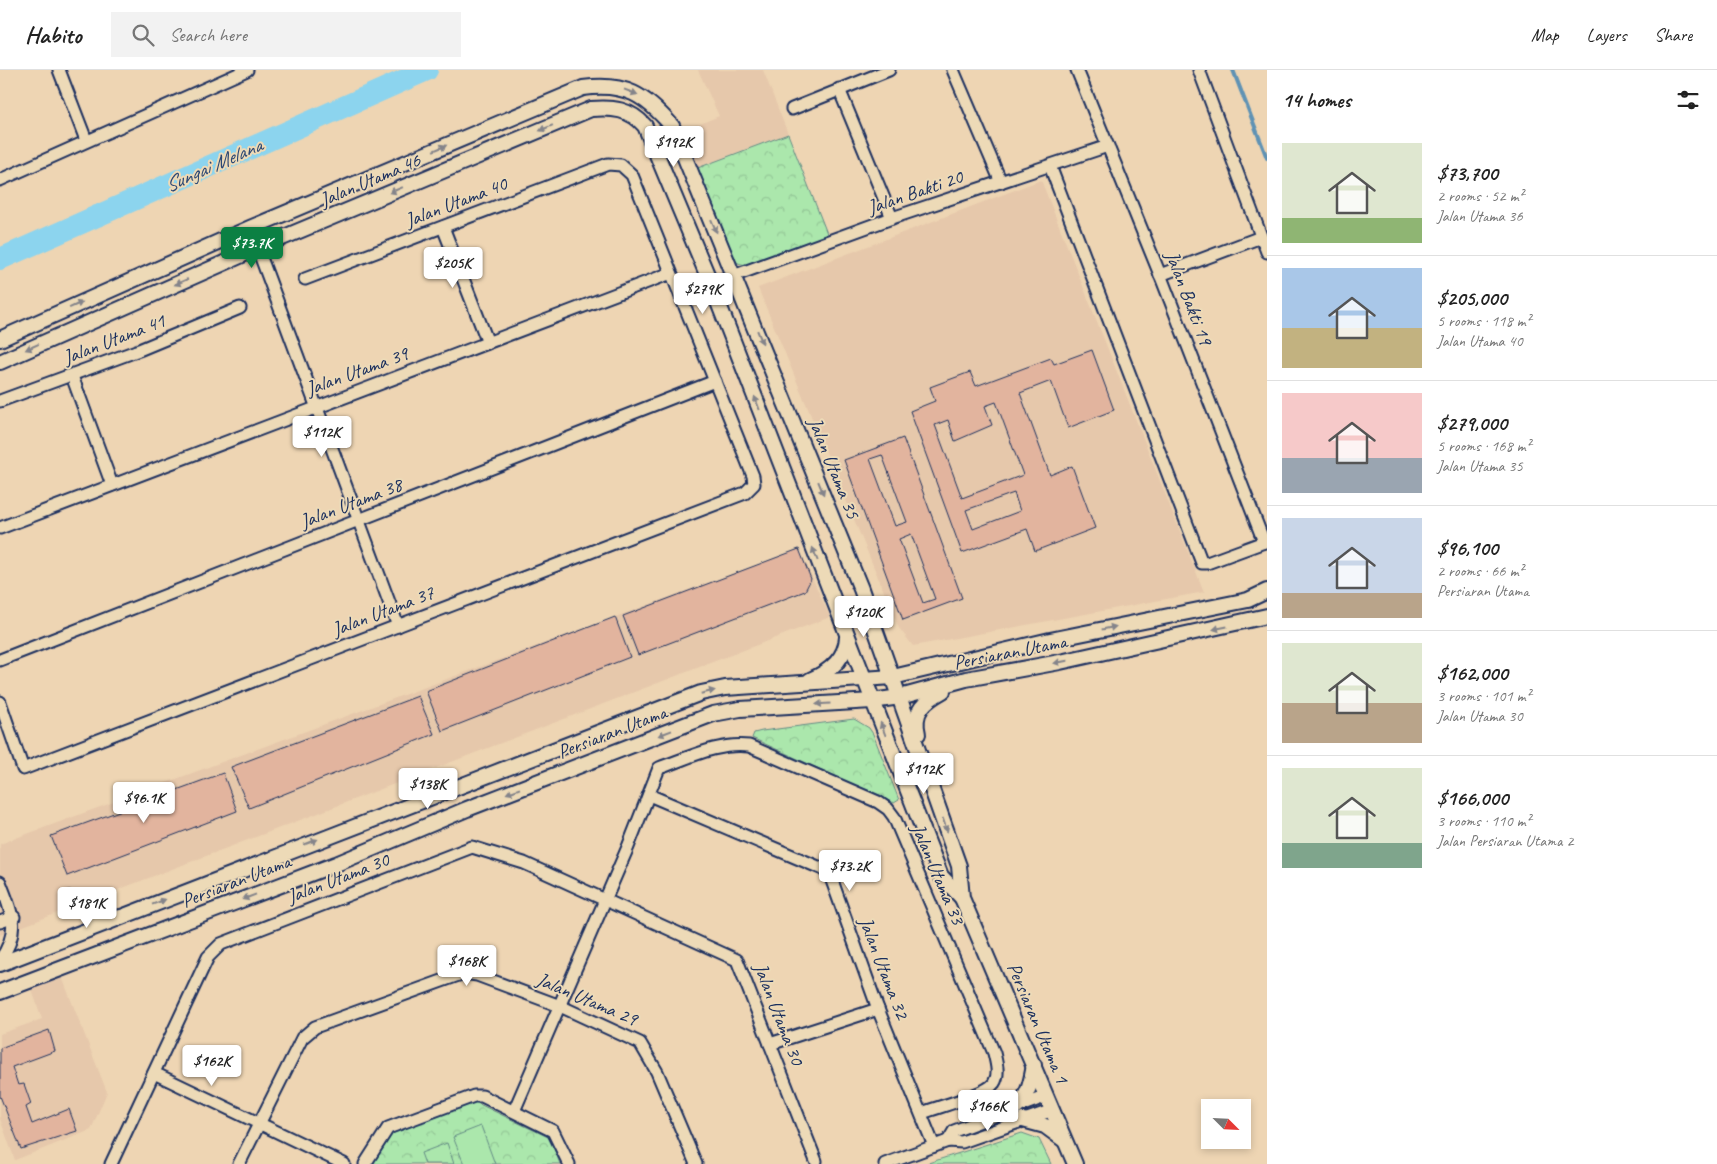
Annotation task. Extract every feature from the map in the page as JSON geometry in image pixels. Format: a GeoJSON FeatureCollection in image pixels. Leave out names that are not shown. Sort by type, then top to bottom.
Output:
{"type":"FeatureCollection","features":[{"type":"Feature","properties":{"kind":"street"},"geometry":{"type":"LineString","coordinates":[[59,70],[86,140]]}},
{"type":"Feature","properties":{"kind":"street"},"geometry":{"type":"LineString","coordinates":[[0,180],[86,140],[247,70]]}},
{"type":"Feature","properties":{"kind":"street"},"geometry":{"type":"LineString","coordinates":[[792,109],[889,70]]}},
{"type":"Feature","properties":{"kind":"street"},"geometry":{"type":"LineString","coordinates":[[953,70],[1001,182]]}},
{"type":"Feature","properties":{"kind":"street","name":"Jalan Bakti 19"},"geometry":{"type":"LineString","coordinates":[[1077,70],[1266,541]]}},
{"type":"Feature","properties":{"kind":"street"},"geometry":{"type":"LineString","coordinates":[[1199,70],[1267,252]]}},
{"type":"Feature","properties":{"kind":"street","name":"Jalan Utama 35"},"geometry":{"type":"LineString","coordinates":[[583,88],[598,86],[622,88],[637,93],[655,106],[672,126],[862,589],[893,677]]}},
{"type":"Feature","properties":{"kind":"street","name":"Jalan Utama 46"},"geometry":{"type":"LineString","coordinates":[[0,340],[250,228],[583,88]]}},
{"type":"Feature","properties":{"kind":"street"},"geometry":{"type":"LineString","coordinates":[[839,89],[892,218]]}},
{"type":"Feature","properties":{"kind":"street","name":"Jalan Utama 46"},"geometry":{"type":"LineString","coordinates":[[0,362],[258,248],[591,109],[607,107],[636,116],[645,126],[711,284]]}},
{"type":"Feature","properties":{"kind":"street","name":"Jalan Bakti 20"},"geometry":{"type":"LineString","coordinates":[[735,276],[892,218],[1108,146]]}},
{"type":"Feature","properties":{"kind":"street","name":"Jalan Utama 40"},"geometry":{"type":"LineString","coordinates":[[305,279],[608,164],[621,165],[632,175],[672,273]]}},
{"type":"Feature","properties":{"kind":"street"},"geometry":{"type":"LineString","coordinates":[[1050,166],[1202,563],[1207,563],[1266,541]]}},
{"type":"Feature","properties":{"kind":"street"},"geometry":{"type":"LineString","coordinates":[[443,227],[488,343]]}},
{"type":"Feature","properties":{"kind":"street"},"geometry":{"type":"LineString","coordinates":[[250,228],[398,626]]}},
{"type":"Feature","properties":{"kind":"street"},"geometry":{"type":"LineString","coordinates":[[1160,275],[1261,237]]}},
{"type":"Feature","properties":{"kind":"street"},"geometry":{"type":"LineString","coordinates":[[672,273],[715,381]]}},
{"type":"Feature","properties":{"kind":"street","name":"Jalan Utama 39"},"geometry":{"type":"LineString","coordinates":[[0,528],[317,406],[672,273]]}},
{"type":"Feature","properties":{"kind":"street"},"geometry":{"type":"LineString","coordinates":[[735,276],[711,284],[864,680]]}},
{"type":"Feature","properties":{"kind":"street","name":"Jalan Utama 41"},"geometry":{"type":"LineString","coordinates":[[0,401],[72,376],[240,308]]}},
{"type":"Feature","properties":{"kind":"street"},"geometry":{"type":"LineString","coordinates":[[72,376],[112,485]]}},
{"type":"Feature","properties":{"kind":"street","name":"Jalan Utama 37"},"geometry":{"type":"LineString","coordinates":[[0,702],[23,769],[745,493],[754,484],[753,476],[715,381]]}},
{"type":"Feature","properties":{"kind":"street","name":"Jalan Utama 38"},"geometry":{"type":"LineString","coordinates":[[0,660],[715,381]]}},
{"type":"Feature","properties":{"kind":"street","name":"Persiaran Utama"},"geometry":{"type":"LineString","coordinates":[[0,964],[701,693],[725,688],[893,677],[1050,640],[1248,600],[1267,591]]}},
{"type":"Feature","properties":{"kind":"street","name":"Persiaran Utama"},"geometry":{"type":"LineString","coordinates":[[0,992],[336,864],[467,809],[713,714],[740,709],[872,701],[900,697],[966,679],[1060,662],[1267,616]]}},
{"type":"Feature","properties":{"kind":"street"},"geometry":{"type":"LineString","coordinates":[[804,683],[823,675],[839,660],[847,646],[847,636]]}},
{"type":"Feature","properties":{"kind":"street","name":"Persiaran Utama 1"},"geometry":{"type":"LineString","coordinates":[[893,677],[959,866],[962,898],[1075,1164]]}},
{"type":"Feature","properties":{"kind":"street"},"geometry":{"type":"LineString","coordinates":[[932,786],[916,724],[917,713],[928,699],[966,679]]}},
{"type":"Feature","properties":{"kind":"street","name":"Persiaran Utama 1"},"geometry":{"type":"LineString","coordinates":[[864,680],[941,876],[962,898]]}},
{"type":"Feature","properties":{"kind":"street","name":"Jalan Utama 33"},"geometry":{"type":"LineString","coordinates":[[649,795],[659,768],[711,750],[736,744],[750,746],[878,802],[888,809],[894,817],[994,1052],[996,1064],[997,1073],[994,1084],[982,1091],[922,1113]]}},
{"type":"Feature","properties":{"kind":"street"},"geometry":{"type":"LineString","coordinates":[[514,1111],[649,795]]}},
{"type":"Feature","properties":{"kind":"street","name":"Jalan Utama 32"},"geometry":{"type":"LineString","coordinates":[[649,795],[823,869],[830,875],[878,1009],[934,1146]]}},
{"type":"Feature","properties":{"kind":"street","name":"Jalan Utama 30"},"geometry":{"type":"LineString","coordinates":[[112,1164],[208,957],[221,944],[457,851],[472,847],[497,853],[737,960],[816,1161]]}},
{"type":"Feature","properties":{"kind":"street"},"geometry":{"type":"LineString","coordinates":[[0,882],[14,918],[12,940],[0,960]]}},
{"type":"Feature","properties":{"kind":"street"},"geometry":{"type":"LineString","coordinates":[[69,897],[90,916],[123,916]]}},
{"type":"Feature","properties":{"kind":"street"},"geometry":{"type":"LineString","coordinates":[[0,922],[14,918]]}},
{"type":"Feature","properties":{"kind":"street","name":"Jalan Utama 29"},"geometry":{"type":"LineString","coordinates":[[239,1164],[302,1038],[315,1027],[464,973],[477,975],[560,1006],[640,1043],[657,1072],[696,1164]]}},
{"type":"Feature","properties":{"kind":"street"},"geometry":{"type":"LineString","coordinates":[[770,1044],[878,1009]]}},
{"type":"Feature","properties":{"kind":"street"},"geometry":{"type":"LineString","coordinates":[[1017,1108],[1026,1098],[1034,1065]]}},
{"type":"Feature","properties":{"kind":"street"},"geometry":{"type":"LineString","coordinates":[[154,1073],[344,1164]]}},
{"type":"Feature","properties":{"kind":"street"},"geometry":{"type":"LineString","coordinates":[[365,1164],[388,1128],[474,1096],[482,1096],[553,1131],[569,1164]]}},
{"type":"Feature","properties":{"kind":"street"},"geometry":{"type":"LineString","coordinates":[[948,1141],[954,1131],[1047,1096]]}},
{"type":"Feature","properties":{"kind":"street"},"geometry":{"type":"LineString","coordinates":[[885,1164],[948,1141],[962,1142],[1053,1110]]}},
{"type":"Feature","properties":{"kind":"street"},"geometry":{"type":"LineString","coordinates":[[1024,1120],[1045,1126],[1065,1140]]}},
{"type":"Feature","properties":{"kind":"shaded area"},"geometry":{"type":"Polygon","coordinates":[[[698,70],[763,70],[788,134],[695,169],[681,132],[719,116],[698,70]]]}},
{"type":"Feature","properties":{"kind":"shaded area"},"geometry":{"type":"Polygon","coordinates":[[[1041,180],[1204,592],[913,646],[899,628],[758,288],[1041,180]]]}},
{"type":"Feature","properties":{"kind":"shaded area"},"geometry":{"type":"Polygon","coordinates":[[[799,549],[830,617],[0,935],[0,844],[799,549]]]}},
{"type":"Feature","properties":{"kind":"shaded area"},"geometry":{"type":"Polygon","coordinates":[[[62,977],[107,1092],[91,1130],[15,1160],[0,1119],[0,1034],[42,1019],[32,990],[62,977]]]}},
{"type":"Feature","properties":{"kind":"green space"},"geometry":{"type":"Polygon","coordinates":[[[788,134],[828,236],[745,265],[738,263],[732,256],[695,169],[788,134]]]}},
{"type":"Feature","properties":{"kind":"green space"},"geometry":{"type":"Polygon","coordinates":[[[854,719],[869,728],[873,734],[899,800],[894,803],[752,738],[754,733],[762,731],[854,719]]]}},
{"type":"Feature","properties":{"kind":"green space"},"geometry":{"type":"Polygon","coordinates":[[[475,1102],[550,1138],[560,1164],[373,1164],[387,1135],[475,1102]]]}},
{"type":"Feature","properties":{"kind":"green space"},"geometry":{"type":"Polygon","coordinates":[[[481,1126],[495,1164],[464,1164],[453,1137],[481,1126]]]}},
{"type":"Feature","properties":{"kind":"green space"},"geometry":{"type":"Polygon","coordinates":[[[1022,1133],[1039,1139],[1051,1164],[925,1164],[1022,1133]]]}},
{"type":"Feature","properties":{"kind":"green space"},"geometry":{"type":"Polygon","coordinates":[[[447,1143],[454,1164],[425,1164],[421,1153],[447,1143]]]}},
{"type":"Feature","properties":{"kind":"building"},"geometry":{"type":"Polygon","coordinates":[[[1092,350],[1114,410],[1068,428],[1051,381],[1020,393],[1050,475],[1072,466],[1095,528],[1035,551],[1027,529],[962,553],[910,411],[935,401],[930,387],[970,372],[976,386],[1051,358],[1054,364],[1092,350]],[[996,402],[985,406],[992,425],[955,441],[948,420],[935,425],[962,498],[1023,475],[996,402]],[[1014,493],[966,510],[973,529],[1020,511],[1014,493]]]}},
{"type":"Feature","properties":{"kind":"building"},"geometry":{"type":"Polygon","coordinates":[[[903,438],[962,598],[903,620],[844,460],[903,438]],[[882,455],[870,459],[895,526],[907,522],[882,455]],[[911,534],[899,539],[923,603],[935,599],[911,534]]]}},
{"type":"Feature","properties":{"kind":"building"},"geometry":{"type":"Polygon","coordinates":[[[799,549],[811,579],[805,591],[638,655],[623,616],[799,549]]]}},
{"type":"Feature","properties":{"kind":"building"},"geometry":{"type":"Polygon","coordinates":[[[615,617],[630,657],[442,731],[426,691],[615,617]]]}},
{"type":"Feature","properties":{"kind":"building"},"geometry":{"type":"Polygon","coordinates":[[[418,696],[434,734],[249,808],[231,767],[418,696]]]}},
{"type":"Feature","properties":{"kind":"building"},"geometry":{"type":"Polygon","coordinates":[[[223,773],[237,811],[67,876],[51,836],[223,773]]]}},
{"type":"Feature","properties":{"kind":"building"},"geometry":{"type":"Polygon","coordinates":[[[49,1030],[55,1051],[12,1067],[18,1085],[24,1084],[31,1104],[26,1107],[32,1124],[69,1109],[77,1131],[21,1149],[0,1096],[0,1048],[49,1030]]]}},
{"type":"Feature","properties":{"kind":"waterway","name":"Sungai Melana"},"geometry":{"type":"LineString","coordinates":[[0,259],[427,70]]}},
{"type":"Feature","properties":{"kind":"waterway"},"geometry":{"type":"LineString","coordinates":[[1233,70],[1267,158]]}}]}
